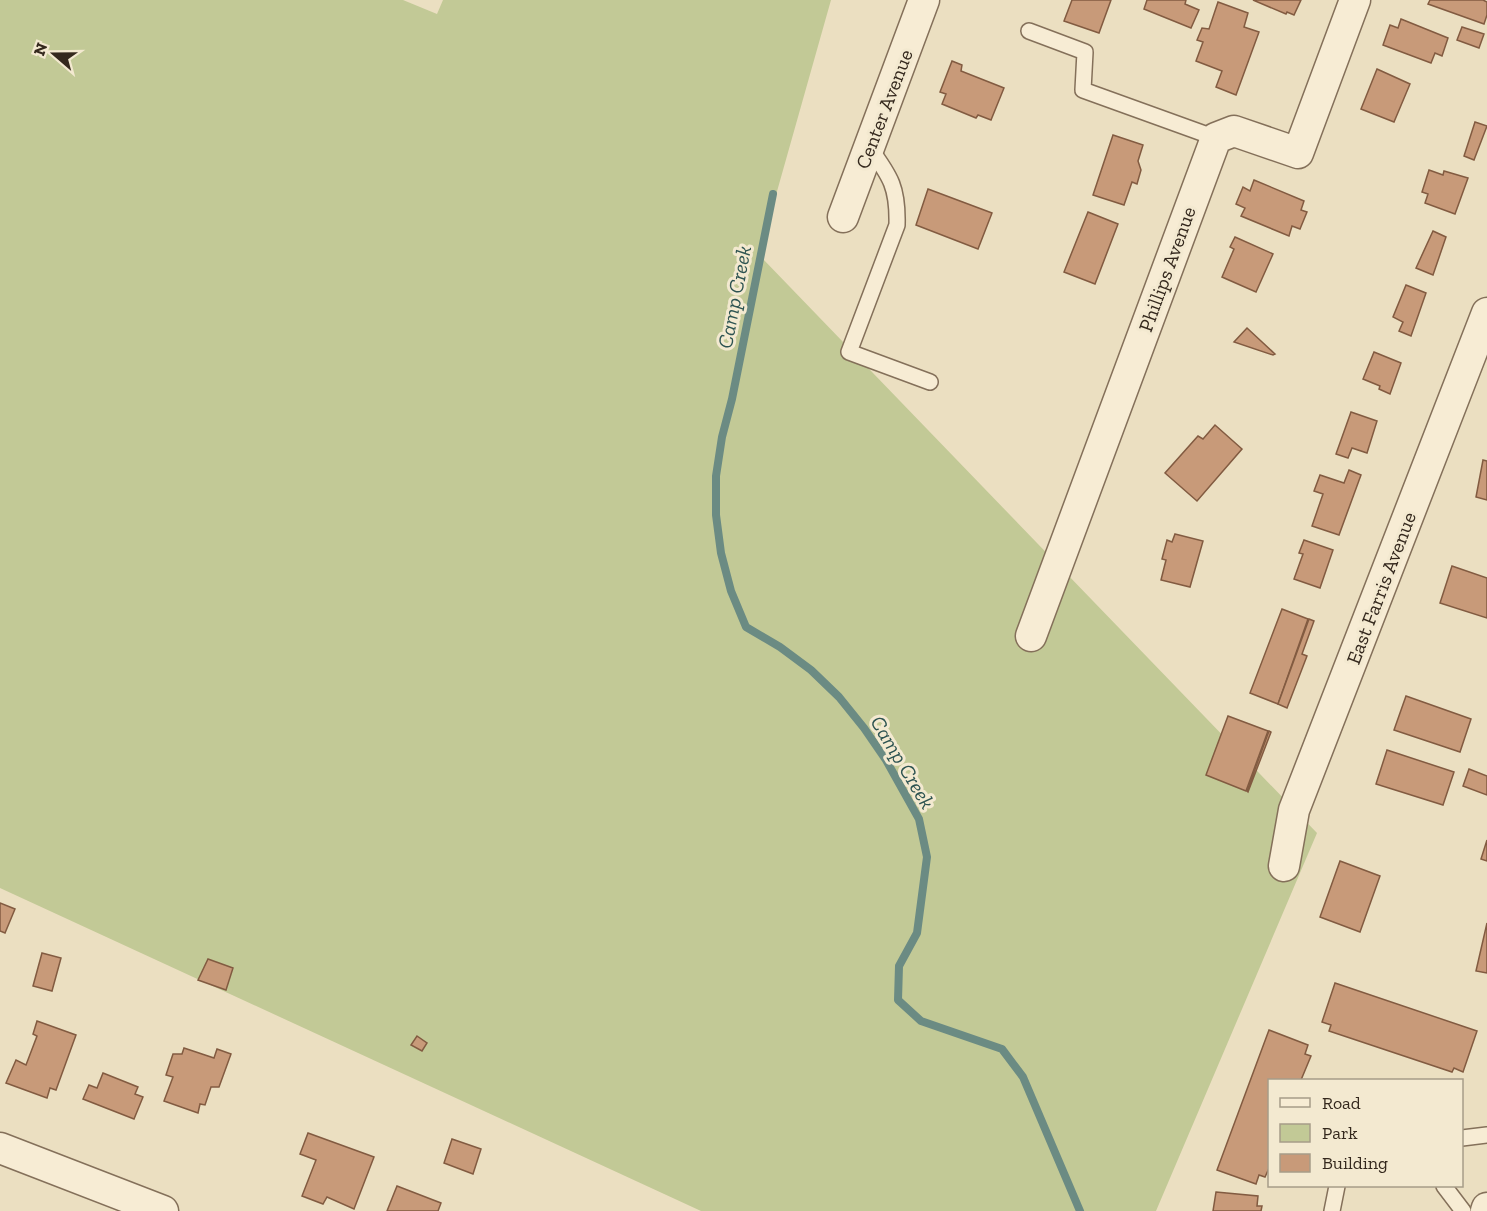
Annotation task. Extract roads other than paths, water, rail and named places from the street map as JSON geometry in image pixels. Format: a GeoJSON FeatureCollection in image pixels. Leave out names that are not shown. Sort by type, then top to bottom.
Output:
{"type":"FeatureCollection","features":[{"type":"Feature","properties":{"kind":"street","name":"Center Avenue"},"geometry":{"type":"LineString","coordinates":[[843,217],[924,0]]}},
{"type":"Feature","properties":{"kind":"street"},"geometry":{"type":"LineString","coordinates":[[1216,138],[1234,131],[1298,153],[1355,0]]}},
{"type":"Feature","properties":{"kind":"street","name":"Phillips Avenue"},"geometry":{"type":"LineString","coordinates":[[1031,636],[1216,138]]}},
{"type":"Feature","properties":{"kind":"street","name":"East Farris Avenue"},"geometry":{"type":"LineString","coordinates":[[1284,866],[1294,810],[1487,313]]}},
{"type":"Feature","properties":{"kind":"street"},"geometry":{"type":"LineString","coordinates":[[0,1148],[163,1211]]}},
{"type":"Feature","properties":{"kind":"lane"},"geometry":{"type":"LineString","coordinates":[[1029,31],[1085,52],[1083,90],[1216,138]]}},
{"type":"Feature","properties":{"kind":"lane"},"geometry":{"type":"LineString","coordinates":[[869,147],[895,187],[898,203],[897,225],[849,352],[930,382]]}},
{"type":"Feature","properties":{"kind":"lane"},"geometry":{"type":"LineString","coordinates":[[1463,1138],[1487,1135]]}},
{"type":"Feature","properties":{"kind":"lane"},"geometry":{"type":"LineString","coordinates":[[1332,1211],[1337,1187]]}},
{"type":"Feature","properties":{"kind":"lane"},"geometry":{"type":"LineString","coordinates":[[1445,1187],[1463,1211]]}},
{"type":"Feature","properties":{"kind":"waterway","name":"Camp Creek"},"geometry":{"type":"LineString","coordinates":[[773,194],[732,399],[722,437],[716,476],[716,515],[721,553],[731,591],[746,627],[780,647],[811,670],[839,697],[886,760],[919,819],[927,857],[917,933],[899,966],[898,1000],[921,1021],[1002,1049],[1023,1077],[1080,1211]]}}]}
